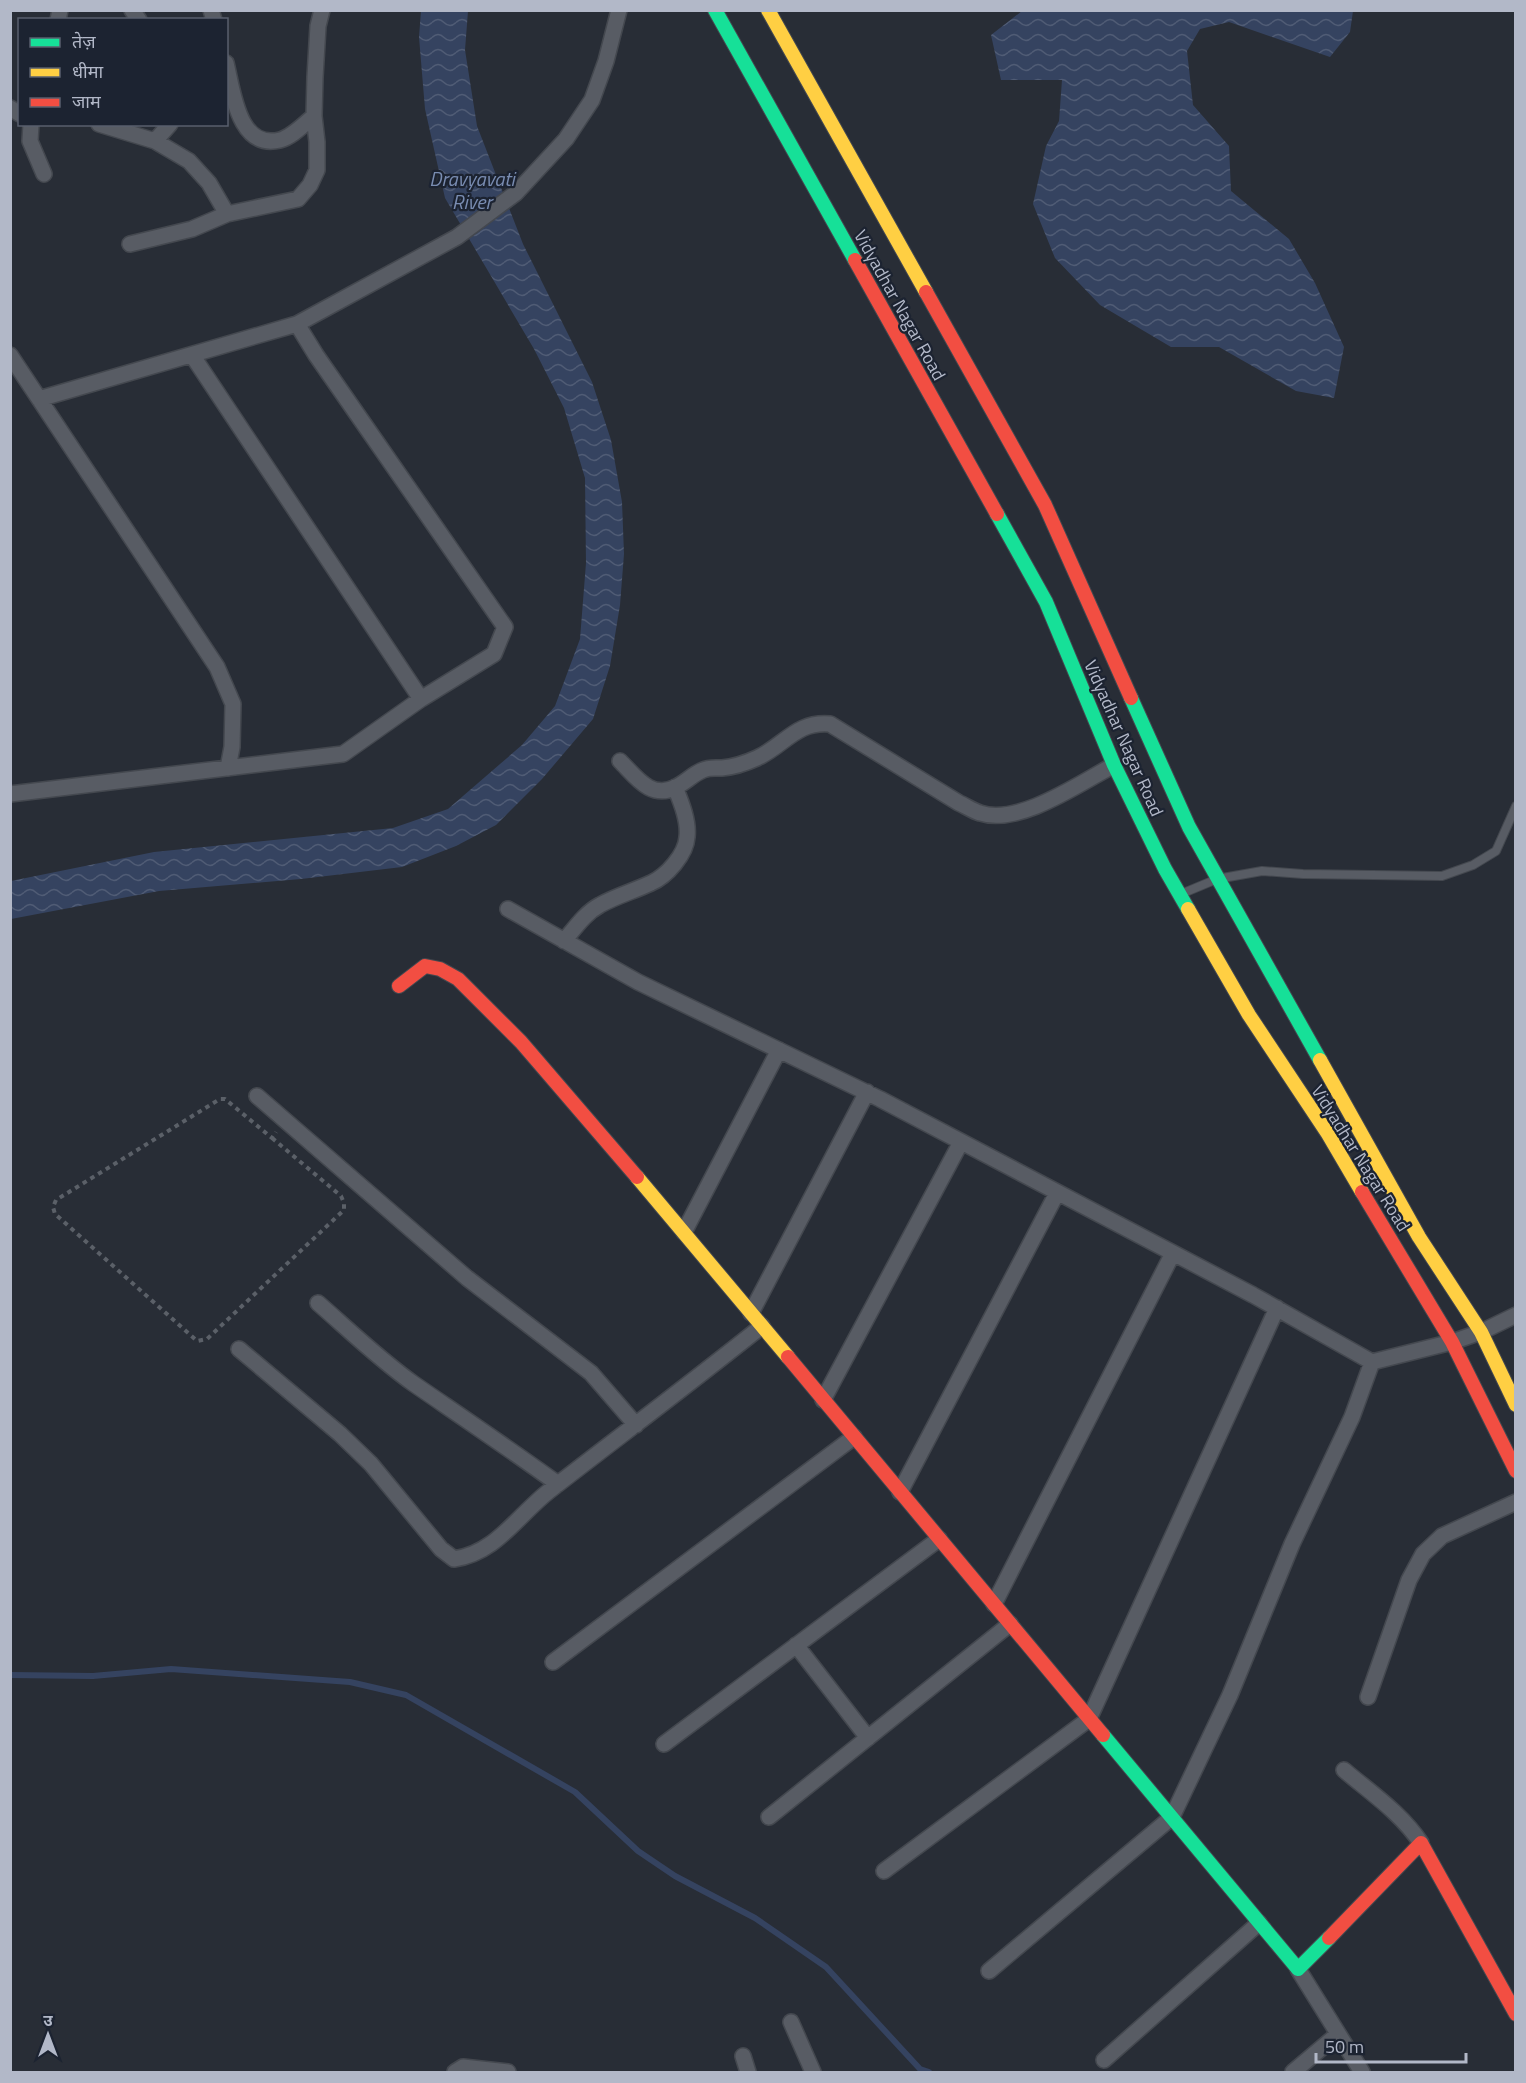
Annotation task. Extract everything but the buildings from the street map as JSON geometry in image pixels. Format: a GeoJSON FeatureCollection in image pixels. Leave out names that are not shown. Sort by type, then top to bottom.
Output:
{"type":"FeatureCollection","features":[{"type":"Feature","properties":{"kind":"main road","name":"Vidyadhar Nagar Road"},"geometry":{"type":"LineString","coordinates":[[715,10],[1046,602],[1114,765],[1179,894],[1249,1015],[1328,1134],[1452,1342],[1515,1470]]}},
{"type":"Feature","properties":{"kind":"main road","name":"Vidyadhar Nagar Road"},"geometry":{"type":"LineString","coordinates":[[768,10],[1045,505],[1189,827],[1419,1237],[1481,1332],[1515,1405]]}},
{"type":"Feature","properties":{"kind":"main road"},"geometry":{"type":"LineString","coordinates":[[399,986],[425,966],[440,969],[458,979],[521,1042],[684,1232],[1298,1969],[1421,1843],[1515,2014]]}},
{"type":"Feature","properties":{"kind":"street"},"geometry":{"type":"LineString","coordinates":[[130,244],[192,229],[227,214],[298,199],[310,185],[317,170],[314,116],[318,26],[322,10]]}},
{"type":"Feature","properties":{"kind":"street"},"geometry":{"type":"LineString","coordinates":[[39,399],[297,324],[457,237],[516,193],[566,140],[592,100],[606,61],[619,10]]}},
{"type":"Feature","properties":{"kind":"street"},"geometry":{"type":"LineString","coordinates":[[228,72],[242,123],[251,134],[265,141],[282,140],[314,116]]}},
{"type":"Feature","properties":{"kind":"street"},"geometry":{"type":"LineString","coordinates":[[31,126],[30,141],[44,174]]}},
{"type":"Feature","properties":{"kind":"street"},"geometry":{"type":"LineString","coordinates":[[106,126],[155,141],[189,161],[209,183],[227,214]]}},
{"type":"Feature","properties":{"kind":"street"},"geometry":{"type":"LineString","coordinates":[[155,141],[168,126]]}},
{"type":"Feature","properties":{"kind":"street"},"geometry":{"type":"LineString","coordinates":[[10,794],[343,754],[421,699],[494,654],[505,627],[316,355],[297,324]]}},
{"type":"Feature","properties":{"kind":"street"},"geometry":{"type":"LineString","coordinates":[[192,355],[421,699]]}},
{"type":"Feature","properties":{"kind":"street"},"geometry":{"type":"LineString","coordinates":[[13,365],[39,399],[217,667],[233,704],[232,747],[228,768]]}},
{"type":"Feature","properties":{"kind":"street"},"geometry":{"type":"LineString","coordinates":[[620,760],[647,788],[660,792],[675,788],[694,774],[708,768],[734,766],[759,758],[804,727],[817,723],[830,724],[959,803],[981,814],[1002,816],[1044,803],[1114,765]]}},
{"type":"Feature","properties":{"kind":"street"},"geometry":{"type":"LineString","coordinates":[[564,941],[582,918],[598,906],[654,882],[674,866],[687,838],[683,808],[675,788]]}},
{"type":"Feature","properties":{"kind":"street"},"geometry":{"type":"LineString","coordinates":[[508,909],[638,982],[867,1092],[1277,1308],[1372,1362],[1452,1342],[1481,1332],[1515,1315]]}},
{"type":"Feature","properties":{"kind":"street"},"geometry":{"type":"LineString","coordinates":[[684,1232],[779,1050]]}},
{"type":"Feature","properties":{"kind":"street"},"geometry":{"type":"LineString","coordinates":[[751,1313],[867,1092]]}},
{"type":"Feature","properties":{"kind":"street"},"geometry":{"type":"LineString","coordinates":[[257,1096],[467,1278],[591,1373],[636,1425]]}},
{"type":"Feature","properties":{"kind":"street"},"geometry":{"type":"LineString","coordinates":[[823,1400],[961,1142]]}},
{"type":"Feature","properties":{"kind":"street"},"geometry":{"type":"LineString","coordinates":[[900,1492],[1057,1193]]}},
{"type":"Feature","properties":{"kind":"street"},"geometry":{"type":"LineString","coordinates":[[994,1604],[1173,1253]]}},
{"type":"Feature","properties":{"kind":"street"},"geometry":{"type":"LineString","coordinates":[[318,1303],[413,1383],[464,1416],[558,1484]]}},
{"type":"Feature","properties":{"kind":"street"},"geometry":{"type":"LineString","coordinates":[[884,1871],[1089,1719],[1277,1308]]}},
{"type":"Feature","properties":{"kind":"street"},"geometry":{"type":"LineString","coordinates":[[239,1349],[356,1449],[441,1549],[454,1559],[471,1557],[495,1541],[558,1484],[762,1326]]}},
{"type":"Feature","properties":{"kind":"street"},"geometry":{"type":"LineString","coordinates":[[989,1971],[1172,1817],[1230,1695],[1292,1544],[1352,1417],[1372,1362]]}},
{"type":"Feature","properties":{"kind":"street"},"geometry":{"type":"LineString","coordinates":[[553,1662],[854,1437]]}},
{"type":"Feature","properties":{"kind":"street"},"geometry":{"type":"LineString","coordinates":[[1368,1697],[1409,1580],[1423,1554],[1442,1536],[1515,1502]]}},
{"type":"Feature","properties":{"kind":"street"},"geometry":{"type":"LineString","coordinates":[[664,1744],[939,1539]]}},
{"type":"Feature","properties":{"kind":"street"},"geometry":{"type":"LineString","coordinates":[[769,1817],[1010,1623]]}},
{"type":"Feature","properties":{"kind":"street"},"geometry":{"type":"LineString","coordinates":[[796,1645],[868,1738]]}},
{"type":"Feature","properties":{"kind":"street"},"geometry":{"type":"LineString","coordinates":[[1344,1770],[1410,1827],[1421,1843]]}},
{"type":"Feature","properties":{"kind":"street"},"geometry":{"type":"LineString","coordinates":[[1104,2060],[1259,1923]]}},
{"type":"Feature","properties":{"kind":"street"},"geometry":{"type":"LineString","coordinates":[[1298,1969],[1362,2073]]}},
{"type":"Feature","properties":{"kind":"street"},"geometry":{"type":"LineString","coordinates":[[791,2022],[813,2073]]}},
{"type":"Feature","properties":{"kind":"street"},"geometry":{"type":"LineString","coordinates":[[1293,2073],[1338,2034]]}},
{"type":"Feature","properties":{"kind":"street"},"geometry":{"type":"LineString","coordinates":[[743,2056],[748,2073]]}},
{"type":"Feature","properties":{"kind":"street"},"geometry":{"type":"LineString","coordinates":[[455,2073],[463,2067],[508,2073]]}},
{"type":"Feature","properties":{"kind":"lane"},"geometry":{"type":"LineString","coordinates":[[1179,894],[1217,879],[1262,871],[1303,874],[1442,876],[1473,865],[1496,851],[1515,806]]}},
{"type":"Feature","properties":{"kind":"path"},"geometry":{"type":"LineString","coordinates":[[220,1099],[225,1099],[272,1138],[341,1196],[344,1210],[207,1339],[201,1342],[197,1341],[55,1214],[52,1207],[56,1200],[220,1099]]}},
{"type":"Feature","properties":{"kind":"path"},"geometry":{"type":"LineString","coordinates":[[272,1138],[287,1122]]}},
{"type":"Feature","properties":{"kind":"water","name":"Dravyavati River"},"geometry":{"type":"Polygon","coordinates":[[[421,11],[468,11],[465,50],[477,126],[523,244],[592,382],[611,440],[622,502],[624,554],[620,605],[610,666],[593,719],[542,779],[496,825],[456,846],[402,867],[301,879],[159,891],[11,919],[11,881],[154,852],[393,828],[448,809],[522,745],[555,706],[580,639],[586,563],[585,478],[564,408],[534,349],[445,198],[425,109],[419,37],[421,11]]]}},
{"type":"Feature","properties":{"kind":"water"},"geometry":{"type":"Polygon","coordinates":[[[1022,11],[1353,11],[1350,32],[1330,57],[1229,22],[1200,29],[1187,51],[1193,105],[1229,146],[1231,191],[1289,239],[1315,283],[1344,347],[1334,398],[1296,391],[1219,347],[1171,347],[1100,305],[1055,258],[1033,204],[1046,146],[1059,121],[1062,80],[1001,80],[991,35],[1022,11]]]}},
{"type":"Feature","properties":{"kind":"waterway"},"geometry":{"type":"LineString","coordinates":[[10,1675],[93,1676],[171,1669],[350,1682],[406,1695],[575,1792],[638,1851],[675,1876],[755,1918],[826,1967],[920,2069],[929,2072]]}},
{"type":"Feature","properties":{"kind":"traffic: fast"},"geometry":{"type":"LineString","coordinates":[[715,10],[855,260]]}},
{"type":"Feature","properties":{"kind":"traffic: fast"},"geometry":{"type":"LineString","coordinates":[[997,514],[1046,602],[1114,765],[1165,869],[1188,909]]}},
{"type":"Feature","properties":{"kind":"traffic: fast"},"geometry":{"type":"LineString","coordinates":[[1131,698],[1189,827],[1320,1060]]}},
{"type":"Feature","properties":{"kind":"traffic: fast"},"geometry":{"type":"LineString","coordinates":[[1103,1735],[1298,1969],[1329,1938]]}},
{"type":"Feature","properties":{"kind":"traffic: slow"},"geometry":{"type":"LineString","coordinates":[[768,10],[926,292]]}},
{"type":"Feature","properties":{"kind":"traffic: slow"},"geometry":{"type":"LineString","coordinates":[[1188,909],[1249,1015],[1328,1134],[1362,1192]]}},
{"type":"Feature","properties":{"kind":"traffic: slow"},"geometry":{"type":"LineString","coordinates":[[1320,1060],[1419,1237],[1481,1332],[1516,1405]]}},
{"type":"Feature","properties":{"kind":"traffic: slow"},"geometry":{"type":"LineString","coordinates":[[637,1177],[788,1357]]}},
{"type":"Feature","properties":{"kind":"traffic: jam"},"geometry":{"type":"LineString","coordinates":[[855,260],[997,514]]}},
{"type":"Feature","properties":{"kind":"traffic: jam"},"geometry":{"type":"LineString","coordinates":[[926,292],[1045,505],[1131,698]]}},
{"type":"Feature","properties":{"kind":"traffic: jam"},"geometry":{"type":"LineString","coordinates":[[399,986],[425,966],[440,969],[458,979],[521,1042],[637,1177]]}},
{"type":"Feature","properties":{"kind":"traffic: jam"},"geometry":{"type":"LineString","coordinates":[[1362,1192],[1452,1342],[1516,1471]]}},
{"type":"Feature","properties":{"kind":"traffic: jam"},"geometry":{"type":"LineString","coordinates":[[788,1357],[1103,1735]]}},
{"type":"Feature","properties":{"kind":"traffic: jam"},"geometry":{"type":"LineString","coordinates":[[1329,1938],[1421,1843],[1516,2014]]}}]}
